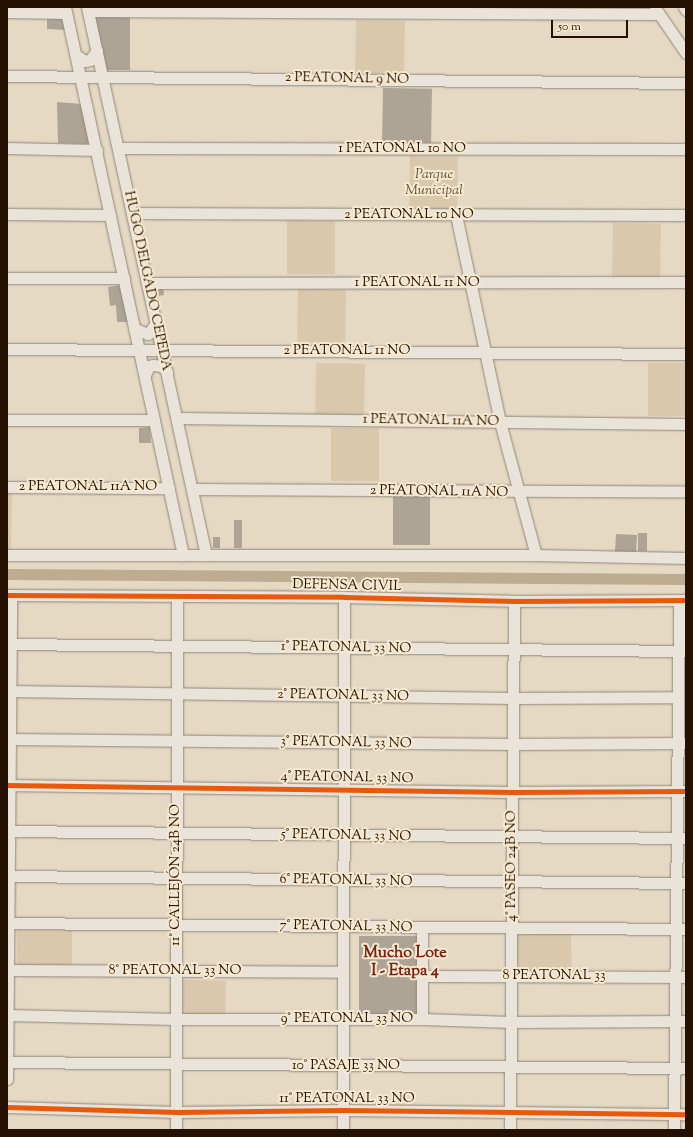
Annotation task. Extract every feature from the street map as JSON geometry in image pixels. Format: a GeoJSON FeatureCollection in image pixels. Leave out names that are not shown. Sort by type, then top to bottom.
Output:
{"type":"FeatureCollection","features":[{"type":"Feature","properties":{"kind":"street"},"geometry":{"type":"LineString","coordinates":[[88,9],[657,10],[686,53]]}},
{"type":"Feature","properties":{"kind":"street","name":"HUGO DELGADO CEPEDA"},"geometry":{"type":"LineString","coordinates":[[88,9],[206,555]]}},
{"type":"Feature","properties":{"kind":"street"},"geometry":{"type":"LineString","coordinates":[[7,12],[66,10]]}},
{"type":"Feature","properties":{"kind":"street","name":"HUGO DELGADO CEPEDA"},"geometry":{"type":"LineString","coordinates":[[66,10],[88,101],[110,215],[183,555]]}},
{"type":"Feature","properties":{"kind":"street"},"geometry":{"type":"LineString","coordinates":[[76,55],[85,61],[90,60],[97,50]]}},
{"type":"Feature","properties":{"kind":"street","name":"2 PEATONAL 9 NO"},"geometry":{"type":"LineString","coordinates":[[7,76],[686,83]]}},
{"type":"Feature","properties":{"kind":"street"},"geometry":{"type":"LineString","coordinates":[[88,101],[93,94],[98,93],[107,98]]}},
{"type":"Feature","properties":{"kind":"street"},"geometry":{"type":"LineString","coordinates":[[7,148],[97,150]]}},
{"type":"Feature","properties":{"kind":"street","name":"1 PEATONAL 10 NO"},"geometry":{"type":"LineString","coordinates":[[118,148],[686,149]]}},
{"type":"Feature","properties":{"kind":"street","name":"2 PEATONAL 10 NO"},"geometry":{"type":"LineString","coordinates":[[132,213],[686,215]]}},
{"type":"Feature","properties":{"kind":"street"},"geometry":{"type":"LineString","coordinates":[[7,214],[110,215]]}},
{"type":"Feature","properties":{"kind":"street"},"geometry":{"type":"LineString","coordinates":[[456,215],[500,422],[536,555]]}},
{"type":"Feature","properties":{"kind":"street"},"geometry":{"type":"LineString","coordinates":[[7,278],[124,278]]}},
{"type":"Feature","properties":{"kind":"street","name":"1 PEATONAL 11 NO"},"geometry":{"type":"LineString","coordinates":[[147,283],[686,282]]}},
{"type":"Feature","properties":{"kind":"street"},"geometry":{"type":"LineString","coordinates":[[135,328],[148,334],[156,323]]}},
{"type":"Feature","properties":{"kind":"street","name":"2 PEATONAL 11 NO"},"geometry":{"type":"LineString","coordinates":[[7,349],[686,354]]}},
{"type":"Feature","properties":{"kind":"street"},"geometry":{"type":"LineString","coordinates":[[145,375],[149,366],[153,364],[162,366],[166,372]]}},
{"type":"Feature","properties":{"kind":"street","name":"1 PEATONAL 11A NO"},"geometry":{"type":"LineString","coordinates":[[177,418],[686,424]]}},
{"type":"Feature","properties":{"kind":"street"},"geometry":{"type":"LineString","coordinates":[[7,420],[154,420]]}},
{"type":"Feature","properties":{"kind":"street","name":"2 PEATONAL 11A NO"},"geometry":{"type":"LineString","coordinates":[[7,487],[169,488]]}},
{"type":"Feature","properties":{"kind":"street","name":"2 PEATONAL 11A NO"},"geometry":{"type":"LineString","coordinates":[[192,489],[519,493],[686,492]]}},
{"type":"Feature","properties":{"kind":"street"},"geometry":{"type":"LineString","coordinates":[[7,555],[536,555],[686,558]]}},
{"type":"Feature","properties":{"kind":"street"},"geometry":{"type":"LineString","coordinates":[[7,1079],[9,595]]}},
{"type":"Feature","properties":{"kind":"street","name":"DEFENSA CIVIL"},"geometry":{"type":"LineString","coordinates":[[9,595],[344,597],[514,601],[682,600]]}},
{"type":"Feature","properties":{"kind":"street","name":"11° CALLEJÓN 24B NO"},"geometry":{"type":"LineString","coordinates":[[176,1130],[175,1019],[177,596]]}},
{"type":"Feature","properties":{"kind":"street"},"geometry":{"type":"LineString","coordinates":[[343,1130],[344,1020],[342,836],[344,790],[344,597]]}},
{"type":"Feature","properties":{"kind":"street"},"geometry":{"type":"LineString","coordinates":[[674,1130],[674,1114],[680,1068],[681,1021],[682,743],[678,697],[682,651],[682,600]]}},
{"type":"Feature","properties":{"kind":"street","name":"4° PASEO 24B NO"},"geometry":{"type":"LineString","coordinates":[[510,1130],[514,601]]}},
{"type":"Feature","properties":{"kind":"street","name":"1° PEATONAL 33 NO"},"geometry":{"type":"LineString","coordinates":[[9,644],[682,651]]}},
{"type":"Feature","properties":{"kind":"street","name":"2° PEATONAL 33 NO"},"geometry":{"type":"LineString","coordinates":[[8,692],[513,698],[678,697]]}},
{"type":"Feature","properties":{"kind":"street","name":"3° PEATONAL 33 NO"},"geometry":{"type":"LineString","coordinates":[[8,739],[344,743],[682,743]]}},
{"type":"Feature","properties":{"kind":"street","name":"4° PEATONAL 33 NO"},"geometry":{"type":"LineString","coordinates":[[8,786],[512,792],[682,790]]}},
{"type":"Feature","properties":{"kind":"street","name":"5° PEATONAL 33 NO"},"geometry":{"type":"LineString","coordinates":[[8,831],[342,836],[681,838]]}},
{"type":"Feature","properties":{"kind":"street","name":"6° PEATONAL 33 NO"},"geometry":{"type":"LineString","coordinates":[[8,876],[343,881],[681,883]]}},
{"type":"Feature","properties":{"kind":"street","name":"7° PEATONAL 33 NO"},"geometry":{"type":"LineString","coordinates":[[8,923],[422,928],[681,929]]}},
{"type":"Feature","properties":{"kind":"street"},"geometry":{"type":"LineString","coordinates":[[422,928],[422,1018]]}},
{"type":"Feature","properties":{"kind":"street","name":"8° PEATONAL 33 NO"},"geometry":{"type":"LineString","coordinates":[[7,970],[343,972]]}},
{"type":"Feature","properties":{"kind":"street","name":"8 PEATONAL 33"},"geometry":{"type":"LineString","coordinates":[[422,976],[681,977]]}},
{"type":"Feature","properties":{"kind":"street","name":"9° PEATONAL 33 NO"},"geometry":{"type":"LineString","coordinates":[[7,1015],[175,1019],[344,1020],[422,1018],[511,1022],[681,1021]]}},
{"type":"Feature","properties":{"kind":"street","name":"10° PASAJE 33 NO"},"geometry":{"type":"LineString","coordinates":[[7,1062],[175,1063],[343,1067],[511,1066],[680,1068]]}},
{"type":"Feature","properties":{"kind":"street","name":"11° PEATONAL 33 NO"},"geometry":{"type":"LineString","coordinates":[[7,1107],[177,1112],[343,1110],[686,1114]]}},
{"type":"Feature","properties":{"kind":"green space"},"geometry":{"type":"Polygon","coordinates":[[[356,20],[405,21],[404,75],[355,74],[356,20]]]}},
{"type":"Feature","properties":{"kind":"green space","name":"Parque Municipal"},"geometry":{"type":"Polygon","coordinates":[[[410,156],[458,157],[457,211],[409,210],[410,156]]]}},
{"type":"Feature","properties":{"kind":"green space"},"geometry":{"type":"Polygon","coordinates":[[[287,221],[335,221],[335,274],[287,274],[287,221]]]}},
{"type":"Feature","properties":{"kind":"green space"},"geometry":{"type":"Polygon","coordinates":[[[613,223],[661,224],[660,278],[612,277],[613,223]]]}},
{"type":"Feature","properties":{"kind":"green space"},"geometry":{"type":"Polygon","coordinates":[[[298,289],[346,290],[345,344],[297,343],[298,289]]]}},
{"type":"Feature","properties":{"kind":"green space"},"geometry":{"type":"Polygon","coordinates":[[[316,363],[365,364],[364,418],[315,417],[316,363]]]}},
{"type":"Feature","properties":{"kind":"green space"},"geometry":{"type":"Polygon","coordinates":[[[648,363],[686,363],[686,416],[648,416],[648,363]]]}},
{"type":"Feature","properties":{"kind":"green space"},"geometry":{"type":"Polygon","coordinates":[[[331,428],[379,428],[379,481],[331,481],[331,428]]]}},
{"type":"Feature","properties":{"kind":"green space"},"geometry":{"type":"Polygon","coordinates":[[[7,493],[12,493],[11,549],[7,549],[7,493]]]}},
{"type":"Feature","properties":{"kind":"green space"},"geometry":{"type":"Polygon","coordinates":[[[17,930],[72,930],[72,967],[17,967],[17,930]]]}},
{"type":"Feature","properties":{"kind":"green space"},"geometry":{"type":"Polygon","coordinates":[[[571,934],[572,973],[518,974],[517,935],[571,934]]]}},
{"type":"Feature","properties":{"kind":"green space"},"geometry":{"type":"Polygon","coordinates":[[[183,980],[226,981],[225,1018],[182,1017],[183,980]]]}},
{"type":"Feature","properties":{"kind":"building"},"geometry":{"type":"Polygon","coordinates":[[[47,14],[62,14],[66,30],[47,29],[47,14]]]}},
{"type":"Feature","properties":{"kind":"building"},"geometry":{"type":"Polygon","coordinates":[[[130,14],[130,70],[107,70],[95,16],[130,14]]]}},
{"type":"Feature","properties":{"kind":"building"},"geometry":{"type":"Polygon","coordinates":[[[383,88],[432,89],[431,143],[382,142],[383,88]]]}},
{"type":"Feature","properties":{"kind":"building"},"geometry":{"type":"Polygon","coordinates":[[[57,102],[82,104],[89,144],[58,143],[57,102]]]}},
{"type":"Feature","properties":{"kind":"building"},"geometry":{"type":"Polygon","coordinates":[[[121,285],[129,322],[117,322],[116,305],[110,306],[108,287],[121,285]]]}},
{"type":"Feature","properties":{"kind":"building"},"geometry":{"type":"Polygon","coordinates":[[[163,287],[164,295],[158,296],[157,290],[163,287]]]}},
{"type":"Feature","properties":{"kind":"building"},"geometry":{"type":"Polygon","coordinates":[[[150,427],[151,443],[139,443],[139,428],[150,427]]]}},
{"type":"Feature","properties":{"kind":"building"},"geometry":{"type":"Polygon","coordinates":[[[393,494],[430,494],[430,545],[393,545],[393,494]]]}},
{"type":"Feature","properties":{"kind":"building"},"geometry":{"type":"Polygon","coordinates":[[[234,520],[242,520],[242,548],[234,548],[234,520]]]}},
{"type":"Feature","properties":{"kind":"building"},"geometry":{"type":"Polygon","coordinates":[[[638,533],[647,533],[647,551],[638,551],[638,533]]]}},
{"type":"Feature","properties":{"kind":"building"},"geometry":{"type":"Polygon","coordinates":[[[616,534],[637,535],[636,555],[615,554],[616,534]]]}},
{"type":"Feature","properties":{"kind":"building"},"geometry":{"type":"Polygon","coordinates":[[[213,537],[220,537],[220,548],[213,548],[213,537]]]}},
{"type":"Feature","properties":{"kind":"building"},"geometry":{"type":"Polygon","coordinates":[[[359,936],[417,936],[417,1016],[359,1016],[359,936]]]}},
{"type":"Feature","properties":{"kind":"waterway"},"geometry":{"type":"LineString","coordinates":[[7,574],[686,579]]}},
{"type":"Feature","properties":{"kind":"cycle path"},"geometry":{"type":"LineString","coordinates":[[7,595],[344,597],[517,601],[686,600]]}},
{"type":"Feature","properties":{"kind":"cycle path"},"geometry":{"type":"LineString","coordinates":[[7,785],[513,792],[686,791]]}},
{"type":"Feature","properties":{"kind":"cycle path"},"geometry":{"type":"LineString","coordinates":[[7,1107],[177,1112],[343,1110],[686,1114]]}},
{"type":"Feature","properties":{"kind":"district","name":"Mucho Lote I - Etapa 4"},"geometry":{"type":"Point","coordinates":[405,963]}}]}
